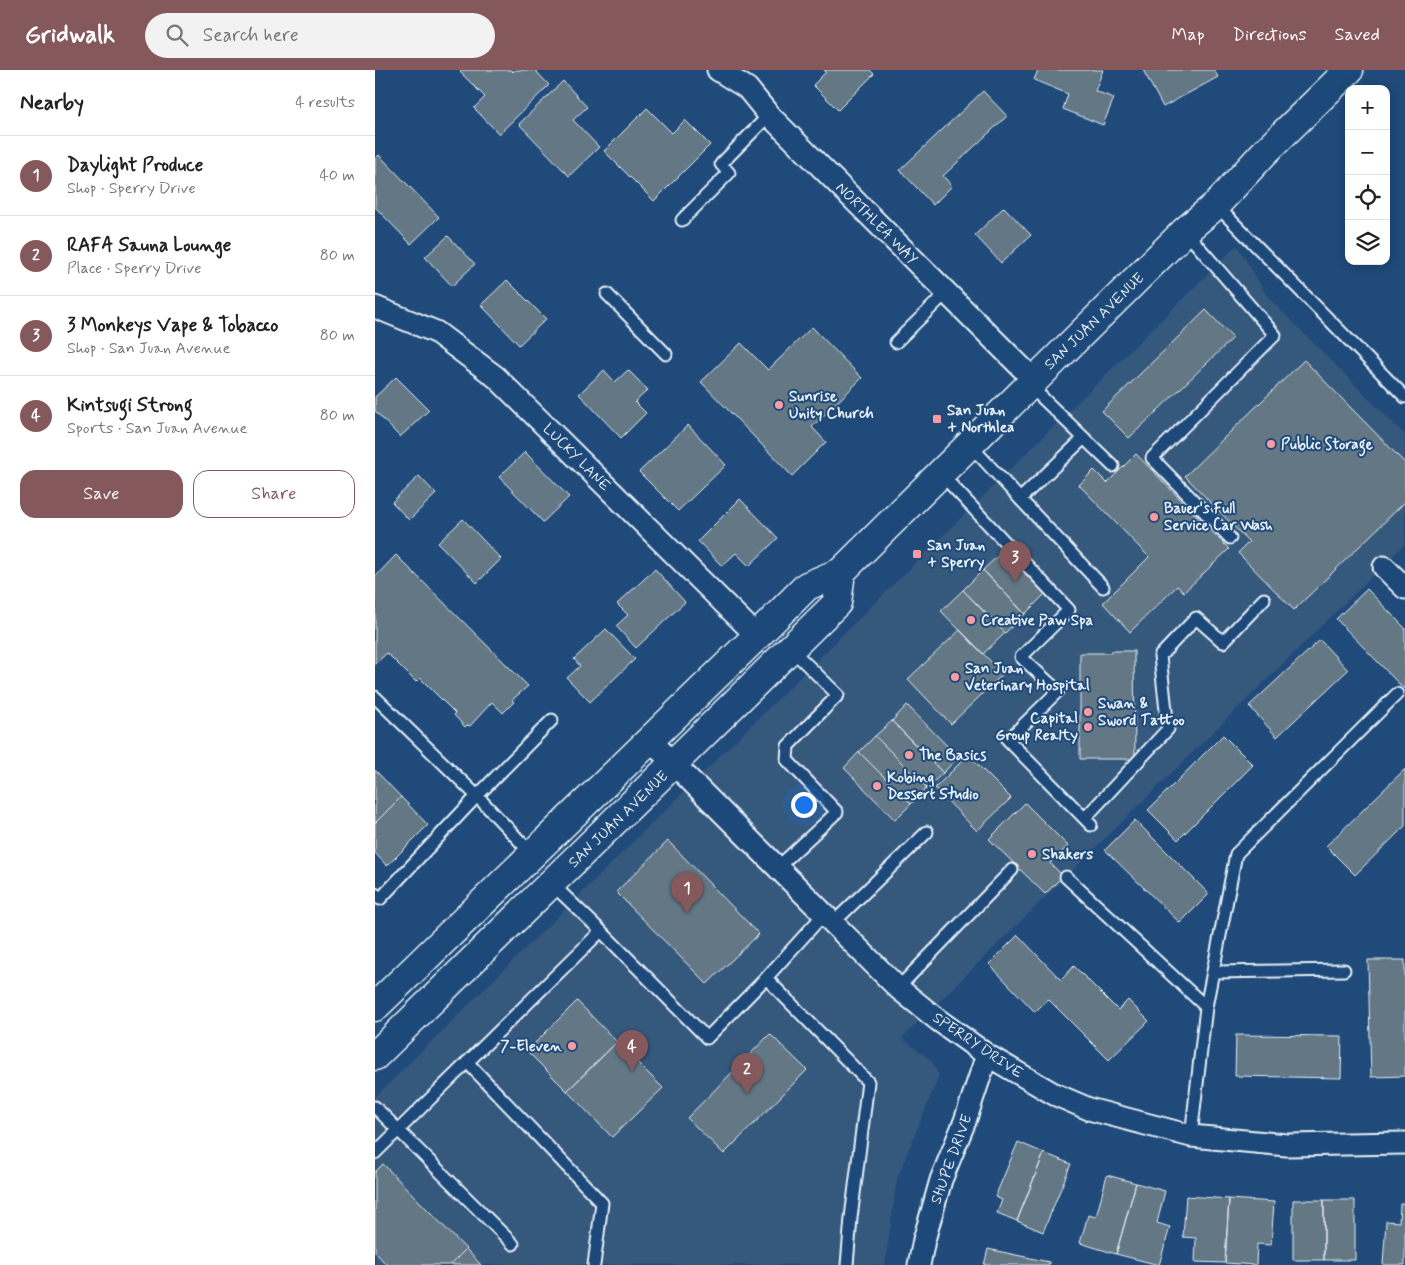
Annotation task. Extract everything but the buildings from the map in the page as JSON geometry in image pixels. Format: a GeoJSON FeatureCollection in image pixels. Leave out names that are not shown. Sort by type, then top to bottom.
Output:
{"type":"FeatureCollection","features":[{"type":"Feature","properties":{"kind":"main road","name":"SAN JUAN AVENUE"},"geometry":{"type":"LineString","coordinates":[[375,1007],[807,586],[841,572],[1185,231],[1216,205],[1264,153],[1349,70]]}},
{"type":"Feature","properties":{"kind":"main road","name":"SAN JUAN AVENUE"},"geometry":{"type":"LineString","coordinates":[[375,1056],[553,884],[837,603],[841,572]]}},
{"type":"Feature","properties":{"kind":"main road"},"geometry":{"type":"LineString","coordinates":[[375,1029],[382,1022],[421,1011]]}},
{"type":"Feature","properties":{"kind":"street","name":"NORTHLEA WAY"},"geometry":{"type":"LineString","coordinates":[[718,70],[747,88],[769,114],[946,293],[1031,383]]}},
{"type":"Feature","properties":{"kind":"street","name":"LUCKY LANE"},"geometry":{"type":"LineString","coordinates":[[375,308],[436,332],[496,377],[757,636]]}},
{"type":"Feature","properties":{"kind":"street"},"geometry":{"type":"LineString","coordinates":[[1384,567],[1405,588]]}},
{"type":"Feature","properties":{"kind":"street","name":"SPERRY DRIVE"},"geometry":{"type":"LineString","coordinates":[[650,740],[897,988],[987,1055],[1054,1094],[1089,1109],[1191,1136],[1287,1145],[1405,1144]]}},
{"type":"Feature","properties":{"kind":"street","name":"SHUPE DRIVE"},"geometry":{"type":"LineString","coordinates":[[919,1265],[941,1180],[965,1121],[987,1055]]}},
{"type":"Feature","properties":{"kind":"lane"},"geometry":{"type":"LineString","coordinates":[[682,220],[729,173],[721,164],[769,114]]}},
{"type":"Feature","properties":{"kind":"lane"},"geometry":{"type":"LineString","coordinates":[[1216,205],[1405,396]]}},
{"type":"Feature","properties":{"kind":"lane"},"geometry":{"type":"LineString","coordinates":[[1185,231],[1275,335],[1152,458],[1230,538]]}},
{"type":"Feature","properties":{"kind":"lane"},"geometry":{"type":"LineString","coordinates":[[896,342],[946,293]]}},
{"type":"Feature","properties":{"kind":"lane"},"geometry":{"type":"LineString","coordinates":[[607,294],[666,354]]}},
{"type":"Feature","properties":{"kind":"lane"},"geometry":{"type":"LineString","coordinates":[[1031,383],[1113,466]]}},
{"type":"Feature","properties":{"kind":"lane"},"geometry":{"type":"LineString","coordinates":[[1020,499],[1084,438]]}},
{"type":"Feature","properties":{"kind":"lane"},"geometry":{"type":"LineString","coordinates":[[969,444],[1103,587]]}},
{"type":"Feature","properties":{"kind":"lane"},"geometry":{"type":"LineString","coordinates":[[940,473],[1069,610],[1021,657],[1058,692],[1008,740],[1088,822],[1168,729],[1159,656],[1196,618],[1223,642],[1264,599]]}},
{"type":"Feature","properties":{"kind":"lane"},"geometry":{"type":"LineString","coordinates":[[778,867],[837,812],[787,760],[788,746],[838,695],[791,649]]}},
{"type":"Feature","properties":{"kind":"lane"},"geometry":{"type":"LineString","coordinates":[[1191,1136],[1206,1007],[1236,854],[1397,694]]}},
{"type":"Feature","properties":{"kind":"lane"},"geometry":{"type":"LineString","coordinates":[[375,697],[477,796],[532,854]]}},
{"type":"Feature","properties":{"kind":"lane"},"geometry":{"type":"LineString","coordinates":[[375,894],[379,899],[552,720]]}},
{"type":"Feature","properties":{"kind":"lane"},"geometry":{"type":"LineString","coordinates":[[553,884],[707,1038],[828,919],[927,832]]}},
{"type":"Feature","properties":{"kind":"lane"},"geometry":{"type":"LineString","coordinates":[[897,988],[1011,870]]}},
{"type":"Feature","properties":{"kind":"lane"},"geometry":{"type":"LineString","coordinates":[[1066,877],[1206,1007]]}},
{"type":"Feature","properties":{"kind":"lane"},"geometry":{"type":"LineString","coordinates":[[375,1153],[601,931]]}},
{"type":"Feature","properties":{"kind":"lane"},"geometry":{"type":"LineString","coordinates":[[1213,972],[1344,970]]}},
{"type":"Feature","properties":{"kind":"lane"},"geometry":{"type":"LineString","coordinates":[[766,978],[868,1082],[847,1265]]}},
{"type":"Feature","properties":{"kind":"lane"},"geometry":{"type":"LineString","coordinates":[[467,1062],[602,1203],[594,1265]]}},
{"type":"Feature","properties":{"kind":"lane"},"geometry":{"type":"LineString","coordinates":[[375,1107],[513,1244]]}},
{"type":"Feature","properties":{"kind":"shaded area"},"geometry":{"type":"Polygon","coordinates":[[[1237,245],[1267,296],[1405,435],[1405,544],[902,1038],[932,1061],[939,1076],[897,1179],[885,1265],[375,1265],[375,1097],[1237,245]]]}},
{"type":"Feature","properties":{"kind":"place","name":"Sunrise Unity Church"},"geometry":{"type":"Point","coordinates":[779,405]}},
{"type":"Feature","properties":{"kind":"place","name":"San Juan + Northlea"},"geometry":{"type":"Point","coordinates":[937,419]}},
{"type":"Feature","properties":{"kind":"place","name":"Public Storage"},"geometry":{"type":"Point","coordinates":[1271,444]}},
{"type":"Feature","properties":{"kind":"place","name":"Bauer's Full Service Car Wash"},"geometry":{"type":"Point","coordinates":[1154,517]}},
{"type":"Feature","properties":{"kind":"place","name":"San Juan + Sperry"},"geometry":{"type":"Point","coordinates":[917,554]}},
{"type":"Feature","properties":{"kind":"place","name":"3 Monkeys Vape & Tobacco"},"geometry":{"type":"Point","coordinates":[1015,582]}},
{"type":"Feature","properties":{"kind":"place","name":"Creative Paw Spa"},"geometry":{"type":"Point","coordinates":[971,620]}},
{"type":"Feature","properties":{"kind":"place","name":"San Juan Veterinary Hospital"},"geometry":{"type":"Point","coordinates":[955,677]}},
{"type":"Feature","properties":{"kind":"place","name":"Swan & Sword Tattoo"},"geometry":{"type":"Point","coordinates":[1088,712]}},
{"type":"Feature","properties":{"kind":"place","name":"Capital Group Realty"},"geometry":{"type":"Point","coordinates":[1088,727]}},
{"type":"Feature","properties":{"kind":"place","name":"The Basics"},"geometry":{"type":"Point","coordinates":[909,755]}},
{"type":"Feature","properties":{"kind":"place","name":"Kobing Dessert Studio"},"geometry":{"type":"Point","coordinates":[877,786]}},
{"type":"Feature","properties":{"kind":"place","name":"Shakers"},"geometry":{"type":"Point","coordinates":[1032,854]}},
{"type":"Feature","properties":{"kind":"place","name":"Daylight Produce"},"geometry":{"type":"Point","coordinates":[687,913]}},
{"type":"Feature","properties":{"kind":"place","name":"7-Eleven"},"geometry":{"type":"Point","coordinates":[572,1046]}},
{"type":"Feature","properties":{"kind":"place","name":"Kintsugi Strong"},"geometry":{"type":"Point","coordinates":[632,1071]}},
{"type":"Feature","properties":{"kind":"place","name":"RAFA Sauna Lounge"},"geometry":{"type":"Point","coordinates":[747,1094]}}]}
